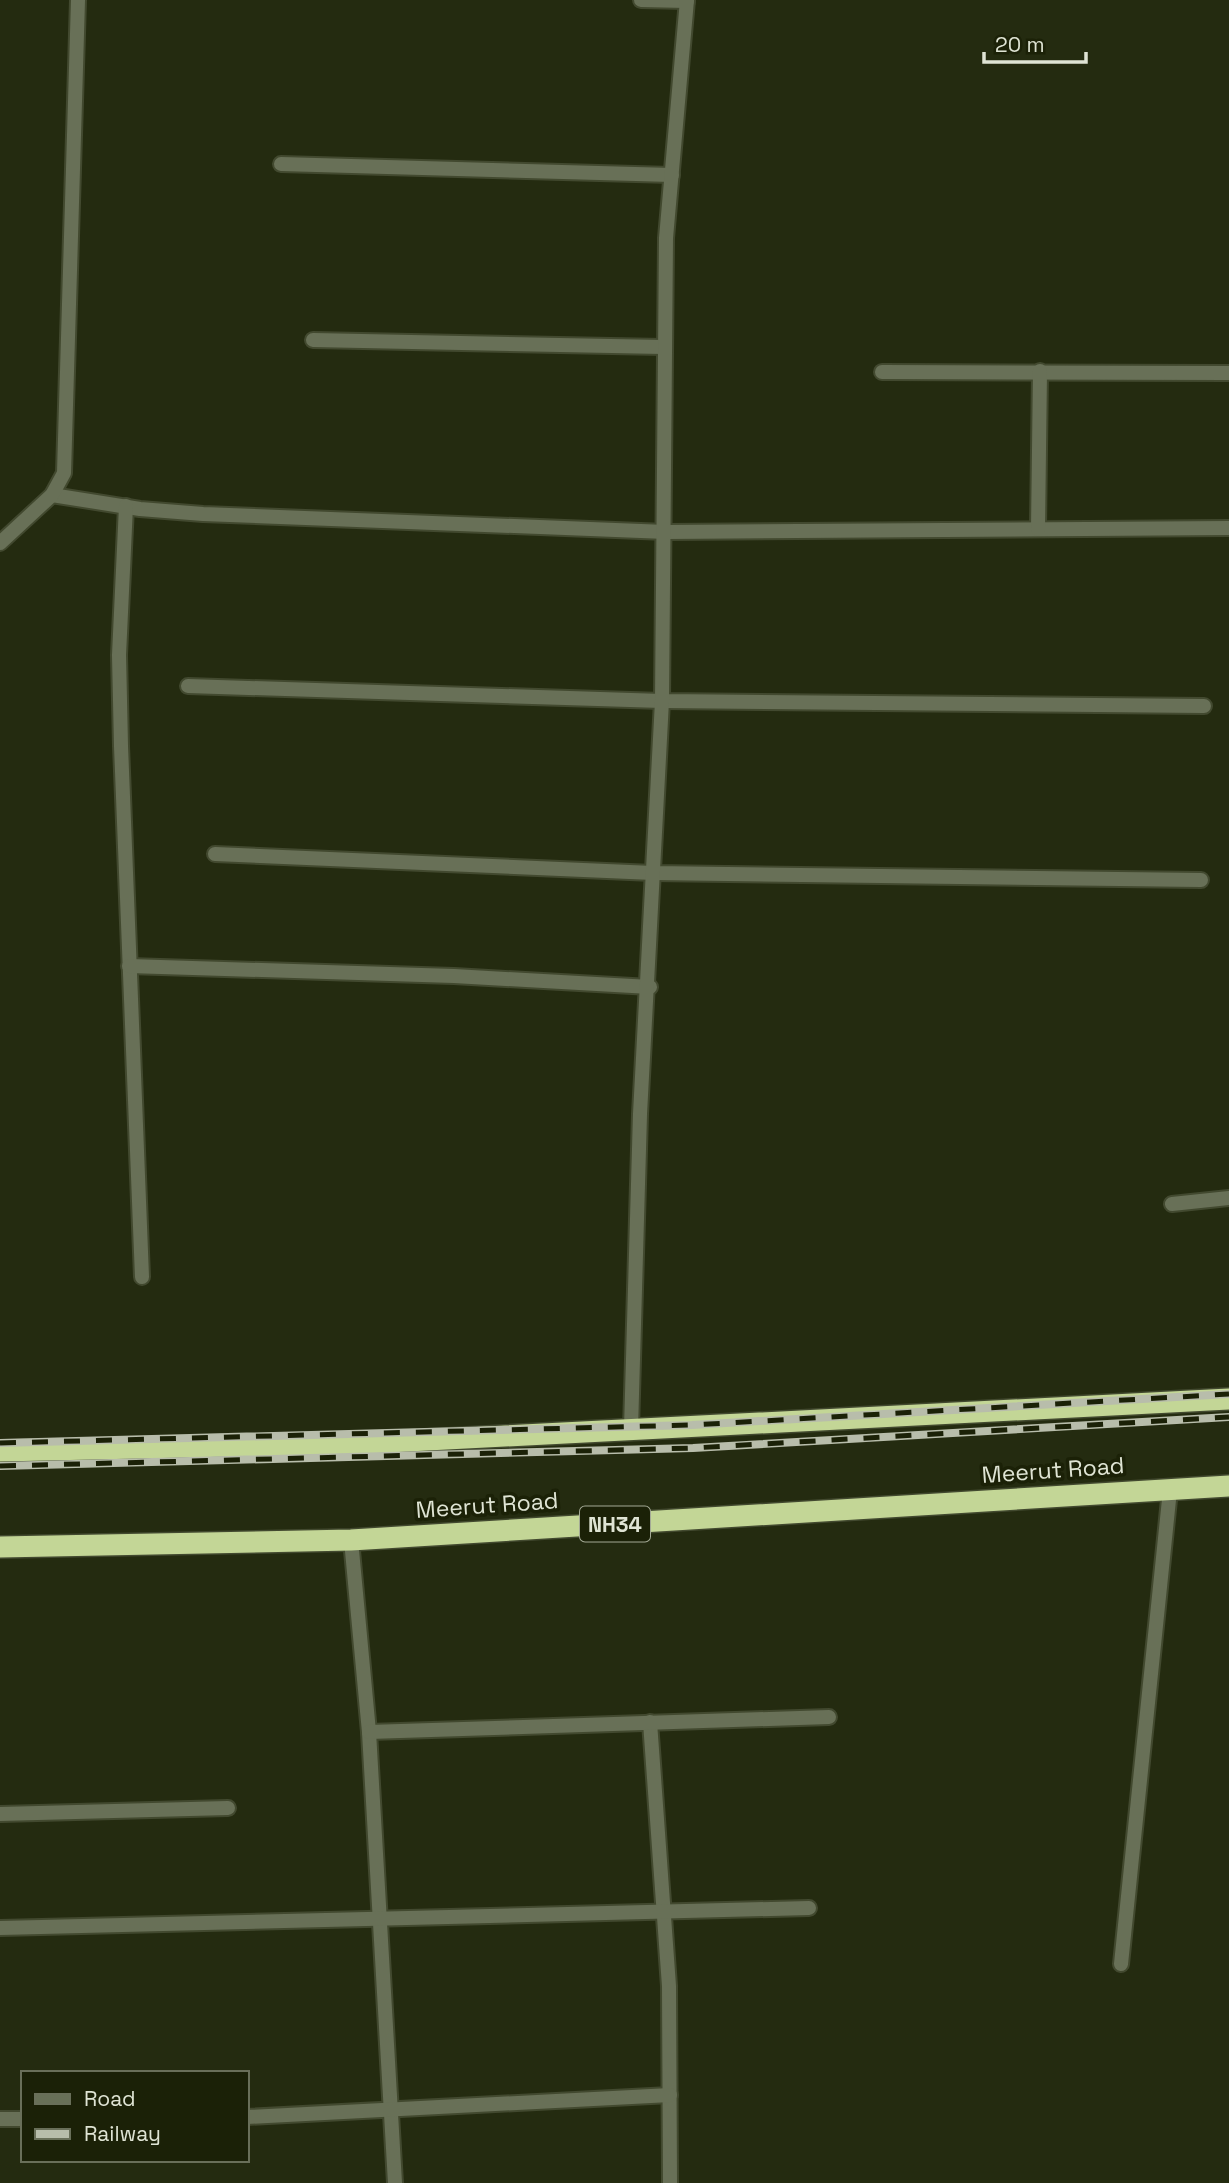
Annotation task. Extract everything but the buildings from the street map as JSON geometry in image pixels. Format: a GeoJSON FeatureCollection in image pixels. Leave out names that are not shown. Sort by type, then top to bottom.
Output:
{"type":"FeatureCollection","features":[{"type":"Feature","properties":{"kind":"highway"},"geometry":{"type":"LineString","coordinates":[[0,1451],[369,1443],[1229,1398]]}},
{"type":"Feature","properties":{"kind":"highway","name":"Meerut Road"},"geometry":{"type":"LineString","coordinates":[[0,1547],[352,1540],[1229,1486]]}},
{"type":"Feature","properties":{"kind":"street"},"geometry":{"type":"LineString","coordinates":[[0,543],[52,495],[64,473],[78,0]]}},
{"type":"Feature","properties":{"kind":"street"},"geometry":{"type":"LineString","coordinates":[[631,1429],[640,1114],[650,987],[662,701],[666,532],[663,346],[666,238],[687,0],[641,0]]}},
{"type":"Feature","properties":{"kind":"street"},"geometry":{"type":"LineString","coordinates":[[281,164],[671,175]]}},
{"type":"Feature","properties":{"kind":"street"},"geometry":{"type":"LineString","coordinates":[[313,340],[663,346]]}},
{"type":"Feature","properties":{"kind":"street"},"geometry":{"type":"LineString","coordinates":[[1038,529],[1040,371]]}},
{"type":"Feature","properties":{"kind":"street"},"geometry":{"type":"LineString","coordinates":[[882,372],[1229,373]]}},
{"type":"Feature","properties":{"kind":"street"},"geometry":{"type":"LineString","coordinates":[[52,495],[203,514],[666,532],[1229,528]]}},
{"type":"Feature","properties":{"kind":"street"},"geometry":{"type":"LineString","coordinates":[[126,506],[119,655],[142,1277]]}},
{"type":"Feature","properties":{"kind":"street"},"geometry":{"type":"LineString","coordinates":[[188,686],[662,701],[1204,706]]}},
{"type":"Feature","properties":{"kind":"street"},"geometry":{"type":"LineString","coordinates":[[215,854],[653,873],[1201,880]]}},
{"type":"Feature","properties":{"kind":"street"},"geometry":{"type":"LineString","coordinates":[[129,966],[454,976],[650,987]]}},
{"type":"Feature","properties":{"kind":"street"},"geometry":{"type":"LineString","coordinates":[[1172,1204],[1229,1198]]}},
{"type":"Feature","properties":{"kind":"street"},"geometry":{"type":"LineString","coordinates":[[1121,1964],[1170,1490]]}},
{"type":"Feature","properties":{"kind":"street"},"geometry":{"type":"LineString","coordinates":[[352,1540],[369,1732],[395,2183]]}},
{"type":"Feature","properties":{"kind":"street"},"geometry":{"type":"LineString","coordinates":[[369,1732],[829,1717]]}},
{"type":"Feature","properties":{"kind":"street"},"geometry":{"type":"LineString","coordinates":[[650,1722],[669,1986],[670,2183]]}},
{"type":"Feature","properties":{"kind":"street"},"geometry":{"type":"LineString","coordinates":[[0,1814],[228,1808]]}},
{"type":"Feature","properties":{"kind":"street"},"geometry":{"type":"LineString","coordinates":[[0,1928],[809,1908]]}},
{"type":"Feature","properties":{"kind":"street"},"geometry":{"type":"LineString","coordinates":[[248,2117],[670,2095]]}},
{"type":"Feature","properties":{"kind":"street"},"geometry":{"type":"LineString","coordinates":[[0,2119],[21,2119]]}},
{"type":"Feature","properties":{"kind":"railway"},"geometry":{"type":"LineString","coordinates":[[0,1443],[692,1425],[1229,1394]]}},
{"type":"Feature","properties":{"kind":"railway"},"geometry":{"type":"LineString","coordinates":[[0,1466],[693,1448],[1229,1417]]}}]}
